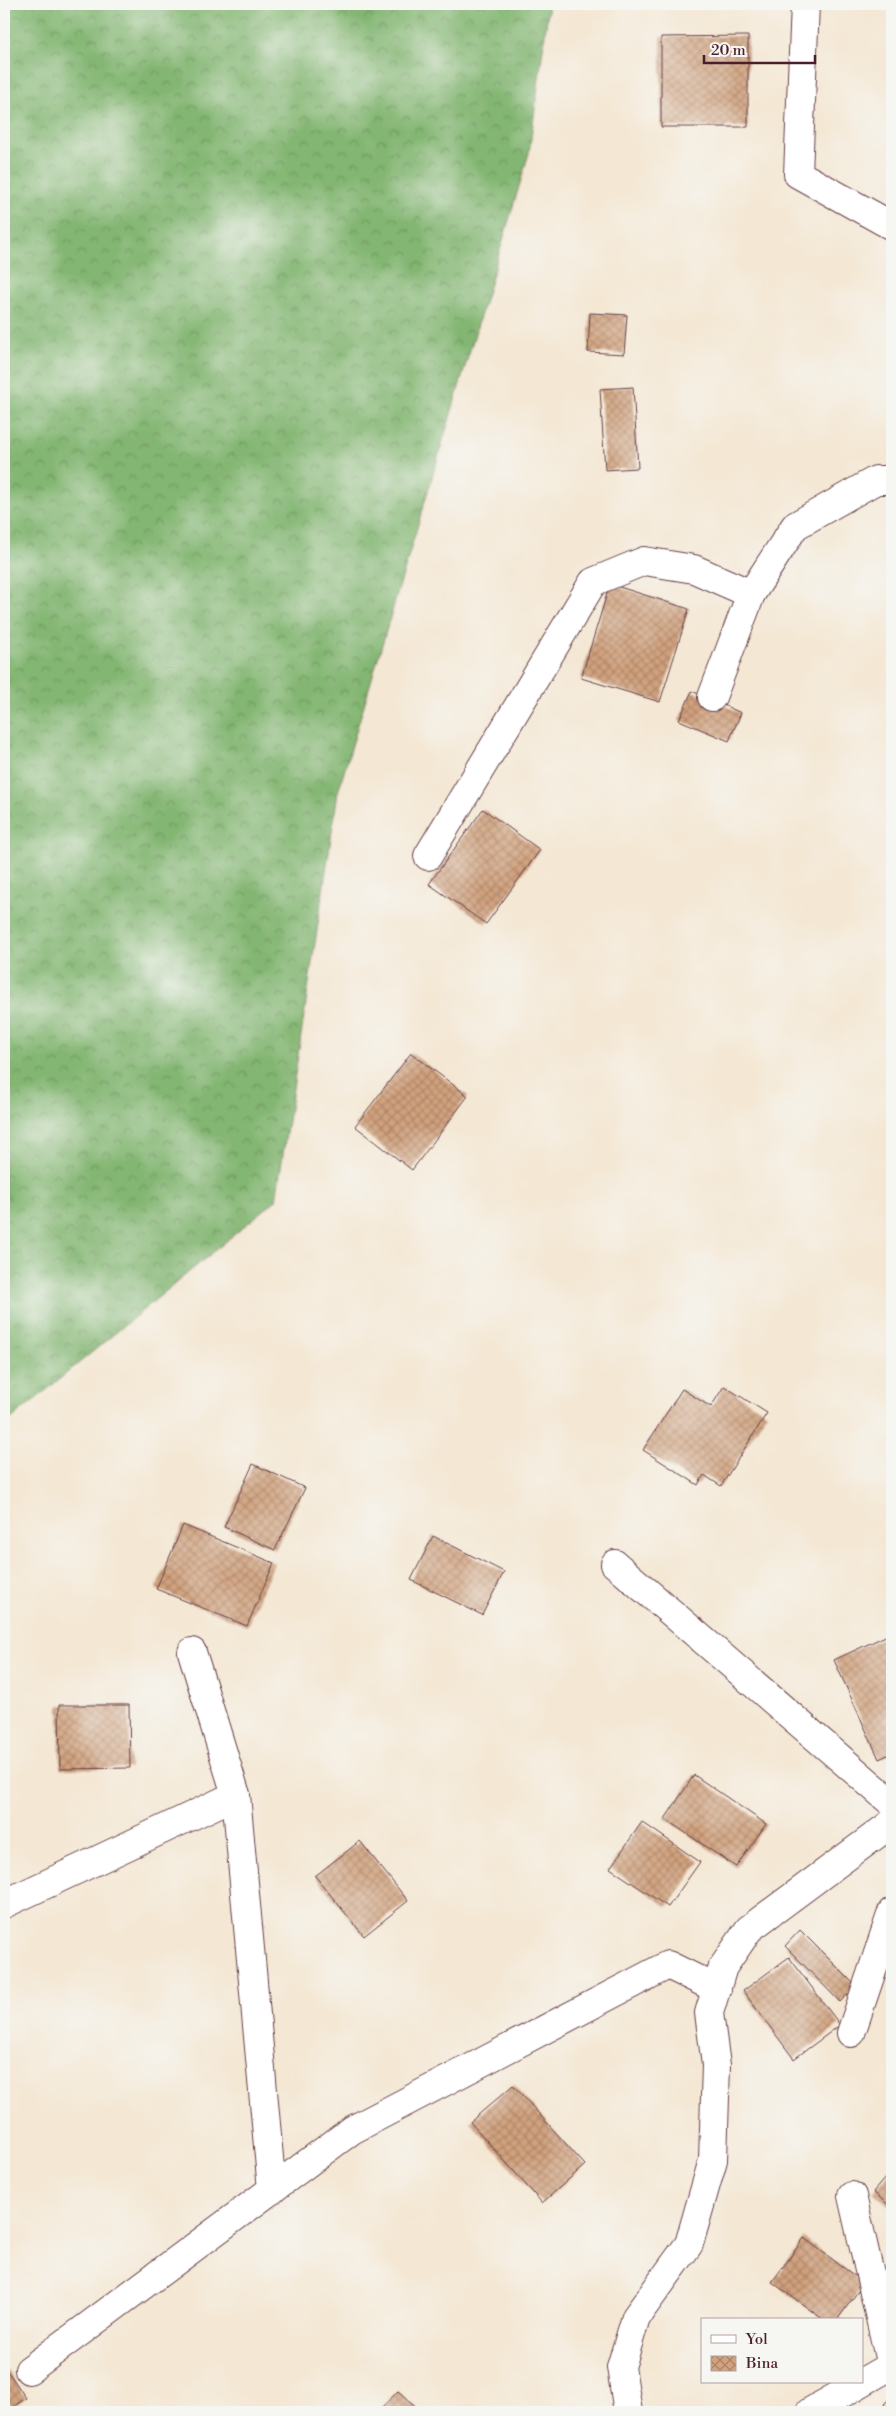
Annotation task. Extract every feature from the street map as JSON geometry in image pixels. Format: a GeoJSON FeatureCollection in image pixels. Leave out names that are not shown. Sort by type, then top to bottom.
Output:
{"type":"FeatureCollection","features":[{"type":"Feature","properties":{"kind":"street"},"geometry":{"type":"LineString","coordinates":[[805,4],[798,174],[892,226]]}},
{"type":"Feature","properties":{"kind":"street"},"geometry":{"type":"LineString","coordinates":[[712,697],[751,594],[795,526],[876,480],[892,480]]}},
{"type":"Feature","properties":{"kind":"street"},"geometry":{"type":"LineString","coordinates":[[428,856],[593,582],[644,561],[694,569],[751,594]]}},
{"type":"Feature","properties":{"kind":"street"},"geometry":{"type":"LineString","coordinates":[[615,1564],[892,1803]]}},
{"type":"Feature","properties":{"kind":"street"},"geometry":{"type":"LineString","coordinates":[[192,1652],[236,1795],[272,2190]]}},
{"type":"Feature","properties":{"kind":"street"},"geometry":{"type":"LineString","coordinates":[[4,1904],[236,1795]]}},
{"type":"Feature","properties":{"kind":"street"},"geometry":{"type":"LineString","coordinates":[[628,2412],[621,2367],[636,2316],[690,2244],[713,2160],[716,2065],[709,2013],[723,1967],[749,1929],[892,1823]]}},
{"type":"Feature","properties":{"kind":"street"},"geometry":{"type":"LineString","coordinates":[[850,2034],[892,1912]]}},
{"type":"Feature","properties":{"kind":"street"},"geometry":{"type":"LineString","coordinates":[[29,2370],[352,2130],[668,1965],[717,1989]]}},
{"type":"Feature","properties":{"kind":"street"},"geometry":{"type":"LineString","coordinates":[[852,2196],[892,2365],[864,2381]]}},
{"type":"Feature","properties":{"kind":"street"},"geometry":{"type":"LineString","coordinates":[[810,2412],[859,2384]]}},
{"type":"Feature","properties":{"kind":"green space"},"geometry":{"type":"Polygon","coordinates":[[[4,4],[549,4],[529,153],[338,792],[276,1200],[4,1425],[4,4]]]}},
{"type":"Feature","properties":{"kind":"building"},"geometry":{"type":"Polygon","coordinates":[[[748,36],[748,127],[661,127],[661,37],[748,36]]]}},
{"type":"Feature","properties":{"kind":"building"},"geometry":{"type":"Polygon","coordinates":[[[590,313],[627,315],[624,354],[588,352],[590,313]]]}},
{"type":"Feature","properties":{"kind":"building"},"geometry":{"type":"Polygon","coordinates":[[[633,387],[638,468],[605,470],[600,389],[633,387]]]}},
{"type":"Feature","properties":{"kind":"building"},"geometry":{"type":"Polygon","coordinates":[[[610,584],[689,609],[660,702],[581,678],[610,584]]]}},
{"type":"Feature","properties":{"kind":"building"},"geometry":{"type":"Polygon","coordinates":[[[692,691],[741,713],[729,741],[679,720],[692,691]]]}},
{"type":"Feature","properties":{"kind":"building"},"geometry":{"type":"Polygon","coordinates":[[[483,809],[540,850],[486,924],[429,884],[483,809]]]}},
{"type":"Feature","properties":{"kind":"building"},"geometry":{"type":"Polygon","coordinates":[[[411,1053],[468,1096],[412,1170],[355,1126],[411,1053]]]}},
{"type":"Feature","properties":{"kind":"building"},"geometry":{"type":"Polygon","coordinates":[[[724,1386],[767,1413],[721,1486],[704,1475],[698,1485],[643,1450],[682,1389],[711,1407],[724,1386]]]}},
{"type":"Feature","properties":{"kind":"building"},"geometry":{"type":"Polygon","coordinates":[[[253,1464],[305,1488],[275,1550],[224,1527],[253,1464]]]}},
{"type":"Feature","properties":{"kind":"building"},"geometry":{"type":"Polygon","coordinates":[[[183,1525],[274,1563],[247,1626],[156,1589],[183,1525]]]}},
{"type":"Feature","properties":{"kind":"building"},"geometry":{"type":"Polygon","coordinates":[[[433,1536],[504,1572],[482,1615],[411,1580],[433,1536]]]}},
{"type":"Feature","properties":{"kind":"building"},"geometry":{"type":"Polygon","coordinates":[[[892,1633],[892,1753],[879,1759],[834,1660],[892,1633]]]}},
{"type":"Feature","properties":{"kind":"building"},"geometry":{"type":"Polygon","coordinates":[[[59,1705],[129,1705],[130,1768],[60,1769],[59,1705]]]}},
{"type":"Feature","properties":{"kind":"building"},"geometry":{"type":"Polygon","coordinates":[[[694,1775],[766,1824],[736,1867],[665,1819],[694,1775]]]}},
{"type":"Feature","properties":{"kind":"building"},"geometry":{"type":"Polygon","coordinates":[[[642,1822],[700,1862],[668,1907],[610,1868],[642,1822]]]}},
{"type":"Feature","properties":{"kind":"building"},"geometry":{"type":"Polygon","coordinates":[[[360,1841],[408,1901],[364,1936],[315,1876],[360,1841]]]}},
{"type":"Feature","properties":{"kind":"building"},"geometry":{"type":"Polygon","coordinates":[[[800,1930],[856,1986],[840,2002],[785,1946],[800,1930]]]}},
{"type":"Feature","properties":{"kind":"building"},"geometry":{"type":"Polygon","coordinates":[[[789,1957],[840,2025],[794,2059],[743,1991],[789,1957]]]}},
{"type":"Feature","properties":{"kind":"building"},"geometry":{"type":"Polygon","coordinates":[[[513,2085],[585,2165],[542,2203],[470,2122],[513,2085]]]}},
{"type":"Feature","properties":{"kind":"building"},"geometry":{"type":"Polygon","coordinates":[[[892,2170],[892,2208],[873,2192],[892,2170]]]}},
{"type":"Feature","properties":{"kind":"building"},"geometry":{"type":"Polygon","coordinates":[[[804,2238],[864,2283],[838,2318],[821,2318],[772,2282],[804,2238]]]}},
{"type":"Feature","properties":{"kind":"building"},"geometry":{"type":"Polygon","coordinates":[[[4,2366],[26,2398],[5,2412],[4,2412],[4,2366]]]}},
{"type":"Feature","properties":{"kind":"building"},"geometry":{"type":"Polygon","coordinates":[[[398,2391],[422,2412],[378,2412],[398,2391]]]}},
{"type":"Feature","properties":{"kind":"building"},"geometry":{"type":"Polygon","coordinates":[[[892,2396],[892,2412],[876,2412],[892,2396]]]}}]}
